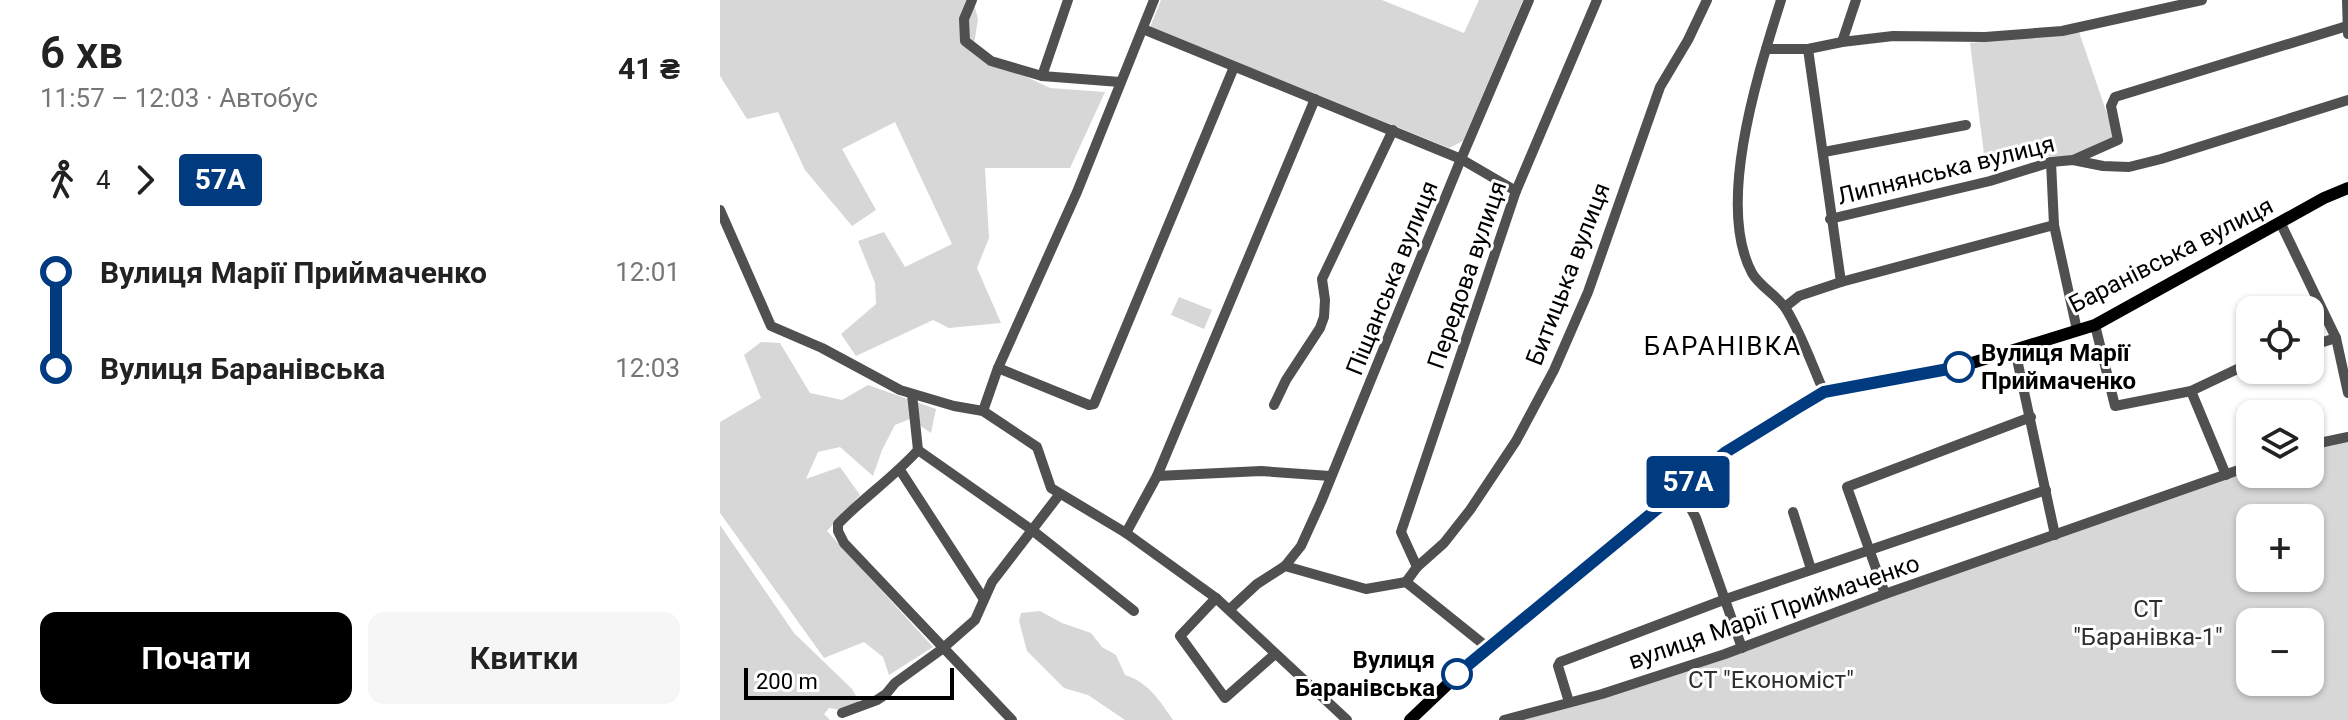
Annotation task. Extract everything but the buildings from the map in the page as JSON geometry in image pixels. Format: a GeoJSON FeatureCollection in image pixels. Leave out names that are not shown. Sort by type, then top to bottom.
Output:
{"type":"FeatureCollection","features":[{"type":"Feature","properties":{"kind":"main road","name":"Баранівська вулиця"},"geometry":{"type":"LineString","coordinates":[[1414,719],[1487,647],[1726,452],[1824,392],[1959,367],[2095,325],[2324,198],[2348,188]]}},
{"type":"Feature","properties":{"kind":"street"},"geometry":{"type":"LineString","coordinates":[[972,0],[964,19],[965,41],[991,61],[1042,76],[1120,82]]}},
{"type":"Feature","properties":{"kind":"street"},"geometry":{"type":"LineString","coordinates":[[1042,76],[1068,0]]}},
{"type":"Feature","properties":{"kind":"street"},"geometry":{"type":"LineString","coordinates":[[983,411],[998,368],[1077,192],[1154,0]]}},
{"type":"Feature","properties":{"kind":"street","name":"Піщанська вулиця"},"geometry":{"type":"LineString","coordinates":[[1285,566],[1301,546],[1529,0]]}},
{"type":"Feature","properties":{"kind":"street","name":"Передова вулиця"},"geometry":{"type":"LineString","coordinates":[[1417,567],[1401,532],[1516,191],[1597,0]]}},
{"type":"Feature","properties":{"kind":"street","name":"Битицька вулиця"},"geometry":{"type":"LineString","coordinates":[[1406,582],[1417,567],[1444,543],[1470,510],[1516,441],[1554,370],[1588,292],[1660,87],[1707,0]]}},
{"type":"Feature","properties":{"kind":"street"},"geometry":{"type":"LineString","coordinates":[[1781,0],[1748,121],[1737,203],[1741,246],[1753,276],[1785,307],[1824,392]]}},
{"type":"Feature","properties":{"kind":"street"},"geometry":{"type":"LineString","coordinates":[[1842,42],[1856,0]]}},
{"type":"Feature","properties":{"kind":"street"},"geometry":{"type":"LineString","coordinates":[[1766,49],[1808,49],[1893,36],[1985,37],[2062,31],[2202,0]]}},
{"type":"Feature","properties":{"kind":"street"},"geometry":{"type":"LineString","coordinates":[[2073,160],[2118,140],[2111,106],[2115,97],[2347,30],[2347,0]]}},
{"type":"Feature","properties":{"kind":"street"},"geometry":{"type":"LineString","coordinates":[[1143,29],[1461,159],[1516,191]]}},
{"type":"Feature","properties":{"kind":"street"},"geometry":{"type":"LineString","coordinates":[[1808,49],[1841,282]]}},
{"type":"Feature","properties":{"kind":"street"},"geometry":{"type":"LineString","coordinates":[[998,368],[1089,405],[1094,404],[1234,67]]}},
{"type":"Feature","properties":{"kind":"street"},"geometry":{"type":"LineString","coordinates":[[1126,533],[1157,476],[1315,99]]}},
{"type":"Feature","properties":{"kind":"street","name":"Липнянська вулиця"},"geometry":{"type":"LineString","coordinates":[[1830,219],[1990,181],[2051,162],[2073,160],[2129,167],[2348,100]]}},
{"type":"Feature","properties":{"kind":"street"},"geometry":{"type":"LineString","coordinates":[[1824,152],[1966,125]]}},
{"type":"Feature","properties":{"kind":"street"},"geometry":{"type":"LineString","coordinates":[[1274,405],[1292,369],[1320,328],[1325,300],[1322,279],[1393,130]]}},
{"type":"Feature","properties":{"kind":"street"},"geometry":{"type":"LineString","coordinates":[[2051,162],[2054,225],[2077,330]]}},
{"type":"Feature","properties":{"kind":"street"},"geometry":{"type":"LineString","coordinates":[[720,210],[771,326],[912,394],[983,411],[1037,447],[1051,488],[1126,533],[1216,598],[1347,720]]}},
{"type":"Feature","properties":{"kind":"street"},"geometry":{"type":"LineString","coordinates":[[2281,224],[2336,338],[2348,393]]}},
{"type":"Feature","properties":{"kind":"street"},"geometry":{"type":"LineString","coordinates":[[1785,307],[1799,296],[1841,282],[2054,225]]}},
{"type":"Feature","properties":{"kind":"street"},"geometry":{"type":"LineString","coordinates":[[2095,325],[2115,406],[2191,391],[2236,370]]}},
{"type":"Feature","properties":{"kind":"street"},"geometry":{"type":"LineString","coordinates":[[2324,342],[2336,338]]}},
{"type":"Feature","properties":{"kind":"street"},"geometry":{"type":"LineString","coordinates":[[2015,350],[2055,535]]}},
{"type":"Feature","properties":{"kind":"street"},"geometry":{"type":"LineString","coordinates":[[2191,391],[2226,475]]}},
{"type":"Feature","properties":{"kind":"street"},"geometry":{"type":"LineString","coordinates":[[912,394],[918,450],[900,470],[886,478],[855,506],[838,524],[838,531],[844,543],[1012,720]]}},
{"type":"Feature","properties":{"kind":"street"},"geometry":{"type":"LineString","coordinates":[[1885,594],[1847,487],[2031,417]]}},
{"type":"Feature","properties":{"kind":"street"},"geometry":{"type":"LineString","coordinates":[[2324,442],[2348,437]]}},
{"type":"Feature","properties":{"kind":"street"},"geometry":{"type":"LineString","coordinates":[[918,450],[1032,530],[1134,611]]}},
{"type":"Feature","properties":{"kind":"street"},"geometry":{"type":"LineString","coordinates":[[900,470],[983,598]]}},
{"type":"Feature","properties":{"kind":"street"},"geometry":{"type":"LineString","coordinates":[[1157,476],[1261,471],[1330,476]]}},
{"type":"Feature","properties":{"kind":"street","name":"вулиця Марії Приймаченко"},"geometry":{"type":"LineString","coordinates":[[1504,720],[1742,648],[1885,594],[2236,471]]}},
{"type":"Feature","properties":{"kind":"street"},"geometry":{"type":"LineString","coordinates":[[1680,489],[1696,518],[1742,648]]}},
{"type":"Feature","properties":{"kind":"street"},"geometry":{"type":"LineString","coordinates":[[1569,702],[1558,666],[1560,662],[1726,599],[2046,490]]}},
{"type":"Feature","properties":{"kind":"street"},"geometry":{"type":"LineString","coordinates":[[842,713],[877,700],[975,620],[983,598],[1005,563],[1059,495]]}},
{"type":"Feature","properties":{"kind":"street"},"geometry":{"type":"LineString","coordinates":[[1793,512],[1811,569]]}},
{"type":"Feature","properties":{"kind":"street"},"geometry":{"type":"LineString","coordinates":[[1230,609],[1257,584],[1285,566],[1366,589],[1406,582],[1487,647]]}},
{"type":"Feature","properties":{"kind":"street"},"geometry":{"type":"LineString","coordinates":[[1216,598],[1180,636],[1225,698],[1275,654]]}},
{"type":"Feature","properties":{"kind":"green space"},"geometry":{"type":"Polygon","coordinates":[[[720,0],[973,0],[978,19],[973,51],[1050,88],[1105,92],[1070,168],[985,168],[989,238],[977,268],[1001,323],[949,328],[933,320],[856,356],[841,334],[876,304],[875,283],[858,241],[884,232],[905,267],[952,244],[895,122],[842,149],[876,210],[852,226],[805,170],[778,112],[747,119],[720,76],[720,0]]]}},
{"type":"Feature","properties":{"kind":"green space"},"geometry":{"type":"Polygon","coordinates":[[[1161,0],[1382,0],[1464,33],[1479,0],[1523,0],[1463,141],[1449,148],[1150,27],[1161,0]]]}},
{"type":"Feature","properties":{"kind":"green space"},"geometry":{"type":"Polygon","coordinates":[[[2079,32],[2115,137],[2071,157],[1984,154],[1970,43],[2079,32]]]}},
{"type":"Feature","properties":{"kind":"green space"},"geometry":{"type":"Polygon","coordinates":[[[1179,297],[1212,310],[1204,329],[1171,315],[1179,297]]]}},
{"type":"Feature","properties":{"kind":"green space"},"geometry":{"type":"Polygon","coordinates":[[[761,342],[780,343],[810,393],[842,400],[868,385],[936,409],[931,433],[910,419],[895,425],[873,476],[840,447],[818,452],[806,479],[840,467],[860,495],[827,531],[933,647],[889,675],[883,657],[864,642],[824,658],[720,513],[720,422],[761,398],[744,355],[761,342]]]}},
{"type":"Feature","properties":{"kind":"green space"},"geometry":{"type":"Polygon","coordinates":[[[2348,437],[2348,720],[1524,720],[1524,716],[1602,694],[2236,471],[2236,488],[2324,488],[2324,442],[2348,437]]]}},
{"type":"Feature","properties":{"kind":"green space"},"geometry":{"type":"Polygon","coordinates":[[[720,525],[794,633],[852,689],[860,703],[841,710],[829,708],[824,714],[830,720],[720,720],[720,525]]]}},
{"type":"Feature","properties":{"kind":"green space"},"geometry":{"type":"Polygon","coordinates":[[[1040,611],[1091,633],[1102,647],[1116,655],[1125,675],[1147,687],[1173,720],[1125,720],[1088,695],[1064,688],[1027,651],[1019,621],[1021,613],[1040,611]]]}},
{"type":"Feature","properties":{"kind":"bus line","name":"57А"},"geometry":{"type":"LineString","coordinates":[[1457,674],[1726,452],[1799,407],[1824,392],[1959,367]]}},
{"type":"Feature","properties":{"kind":"place","name":"Вулиця Марії Приймаченко"},"geometry":{"type":"Point","coordinates":[1959,367]}},
{"type":"Feature","properties":{"kind":"place","name":"Вулиця Баранівська"},"geometry":{"type":"Point","coordinates":[1457,674]}},
{"type":"Feature","properties":{"kind":"district","name":"БАРАНІВКА"},"geometry":{"type":"Point","coordinates":[1723,346]}},
{"type":"Feature","properties":{"kind":"park label","name":"СТ \"Баранівка-1\""},"geometry":{"type":"Point","coordinates":[2148,623]}},
{"type":"Feature","properties":{"kind":"park label","name":"СТ \"Економіст\""},"geometry":{"type":"Point","coordinates":[1771,680]}}]}
